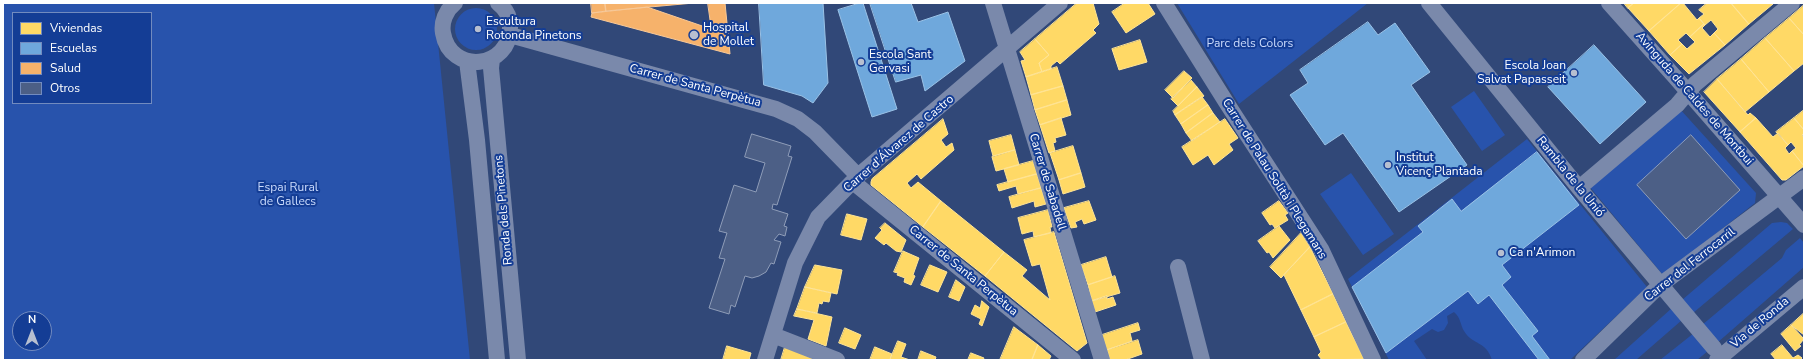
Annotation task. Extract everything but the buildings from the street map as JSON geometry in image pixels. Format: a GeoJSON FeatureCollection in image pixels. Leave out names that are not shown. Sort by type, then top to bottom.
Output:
{"type":"FeatureCollection","features":[{"type":"Feature","properties":{"kind":"street"},"geometry":{"type":"LineString","coordinates":[[455,3],[450,7],[443,20],[442,31],[444,40],[452,53],[467,61],[480,62],[492,59],[500,54],[507,45],[510,35],[510,19],[504,8],[498,3]]}},
{"type":"Feature","properties":{"kind":"street","name":"Carrer de Sabadell"},"geometry":{"type":"LineString","coordinates":[[993,3],[1008,47],[1008,57],[1102,360]]}},
{"type":"Feature","properties":{"kind":"street","name":"Carrer d'Álvarez de Castro"},"geometry":{"type":"LineString","coordinates":[[765,360],[795,263],[818,217],[856,179],[984,70],[1008,47],[1025,35],[1060,3]]}},
{"type":"Feature","properties":{"kind":"street","name":"Carrer de Palau Solità i Plegamans"},"geometry":{"type":"LineString","coordinates":[[1164,3],[1321,249],[1373,360]]}},
{"type":"Feature","properties":{"kind":"street","name":"Rambla de la Unió"},"geometry":{"type":"LineString","coordinates":[[1429,3],[1716,354]]}},
{"type":"Feature","properties":{"kind":"street","name":"Avinguda de Caldes de Montbui"},"geometry":{"type":"LineString","coordinates":[[1609,3],[1688,91],[1804,225]]}},
{"type":"Feature","properties":{"kind":"street"},"geometry":{"type":"LineString","coordinates":[[1579,188],[1677,105],[1688,91],[1792,3]]}},
{"type":"Feature","properties":{"kind":"street","name":"Carrer de Santa Perpètua"},"geometry":{"type":"LineString","coordinates":[[510,35],[776,109],[798,119],[815,132],[856,179],[1073,360]]}},
{"type":"Feature","properties":{"kind":"street","name":"Ronda dels Pinetons"},"geometry":{"type":"LineString","coordinates":[[492,59],[491,68],[518,360]]}},
{"type":"Feature","properties":{"kind":"street","name":"Ronda dels Pinetons"},"geometry":{"type":"LineString","coordinates":[[467,61],[477,148],[497,360]]}},
{"type":"Feature","properties":{"kind":"street","name":"Carrer del Ferrocarril"},"geometry":{"type":"LineString","coordinates":[[1583,360],[1660,285],[1804,178]]}},
{"type":"Feature","properties":{"kind":"street"},"geometry":{"type":"LineString","coordinates":[[1178,267],[1202,360]]}},
{"type":"Feature","properties":{"kind":"street","name":"Via de Ronda"},"geometry":{"type":"LineString","coordinates":[[1716,354],[1804,287]]}},
{"type":"Feature","properties":{"kind":"street"},"geometry":{"type":"LineString","coordinates":[[773,335],[837,360]]}},
{"type":"Feature","properties":{"kind":"green space","name":"Espai Rural de Gallecs"},"geometry":{"type":"Polygon","coordinates":[[[3,3],[434,3],[470,360],[3,360],[3,3]]]}},
{"type":"Feature","properties":{"kind":"green space","name":"Parc dels Colors"},"geometry":{"type":"Polygon","coordinates":[[[1177,3],[1368,3],[1239,104],[1177,3]]]}},
{"type":"Feature","properties":{"kind":"green space"},"geometry":{"type":"Polygon","coordinates":[[[472,8],[480,8],[488,11],[494,17],[497,29],[494,41],[488,47],[480,50],[472,50],[464,47],[458,41],[455,33],[455,25],[458,17],[464,11],[472,8]]]}},
{"type":"Feature","properties":{"kind":"green space"},"geometry":{"type":"Polygon","coordinates":[[[1474,91],[1505,135],[1482,151],[1451,107],[1474,91]]]}},
{"type":"Feature","properties":{"kind":"green space"},"geometry":{"type":"Polygon","coordinates":[[[1679,108],[1756,193],[1755,203],[1663,275],[1589,186],[1679,108]]]}},
{"type":"Feature","properties":{"kind":"green space","name":"Ca n'Arimon"},"geometry":{"type":"Polygon","coordinates":[[[1527,139],[1647,287],[1570,360],[1389,360],[1348,279],[1527,139]]]}},
{"type":"Feature","properties":{"kind":"green space"},"geometry":{"type":"Polygon","coordinates":[[[1351,173],[1394,234],[1363,255],[1320,194],[1351,173]]]}},
{"type":"Feature","properties":{"kind":"green space"},"geometry":{"type":"Polygon","coordinates":[[[1772,223],[1787,223],[1793,229],[1693,313],[1682,300],[1772,223]]]}},
{"type":"Feature","properties":{"kind":"green space"},"geometry":{"type":"Polygon","coordinates":[[[1800,238],[1804,243],[1804,267],[1717,343],[1702,325],[1782,258],[1786,250],[1800,238]]]}},
{"type":"Feature","properties":{"kind":"green space"},"geometry":{"type":"Polygon","coordinates":[[[1672,308],[1682,320],[1636,360],[1614,360],[1672,308]]]}},
{"type":"Feature","properties":{"kind":"green space"},"geometry":{"type":"Polygon","coordinates":[[[1694,333],[1708,351],[1697,360],[1660,360],[1694,333]]]}},
{"type":"Feature","properties":{"kind":"shaded area"},"geometry":{"type":"Polygon","coordinates":[[[1454,312],[1458,317],[1464,331],[1471,339],[1486,349],[1492,360],[1427,360],[1414,341],[1432,329],[1438,332],[1444,330],[1448,323],[1447,316],[1454,312]]]}},
{"type":"Feature","properties":{"kind":"place","name":"Escultura Rotonda Pinetons"},"geometry":{"type":"Point","coordinates":[478,29]}},
{"type":"Feature","properties":{"kind":"place","name":"Hospital de Mollet"},"geometry":{"type":"Point","coordinates":[694,35]}},
{"type":"Feature","properties":{"kind":"place","name":"Escola Sant Gervasi"},"geometry":{"type":"Point","coordinates":[861,62]}},
{"type":"Feature","properties":{"kind":"place","name":"Escola Joan Salvat Papasseit"},"geometry":{"type":"Point","coordinates":[1574,73]}},
{"type":"Feature","properties":{"kind":"place","name":"Institut Vicenç Plantada"},"geometry":{"type":"Point","coordinates":[1388,165]}},
{"type":"Feature","properties":{"kind":"place","name":"Ca n'Arimon"},"geometry":{"type":"Point","coordinates":[1501,253]}}]}
